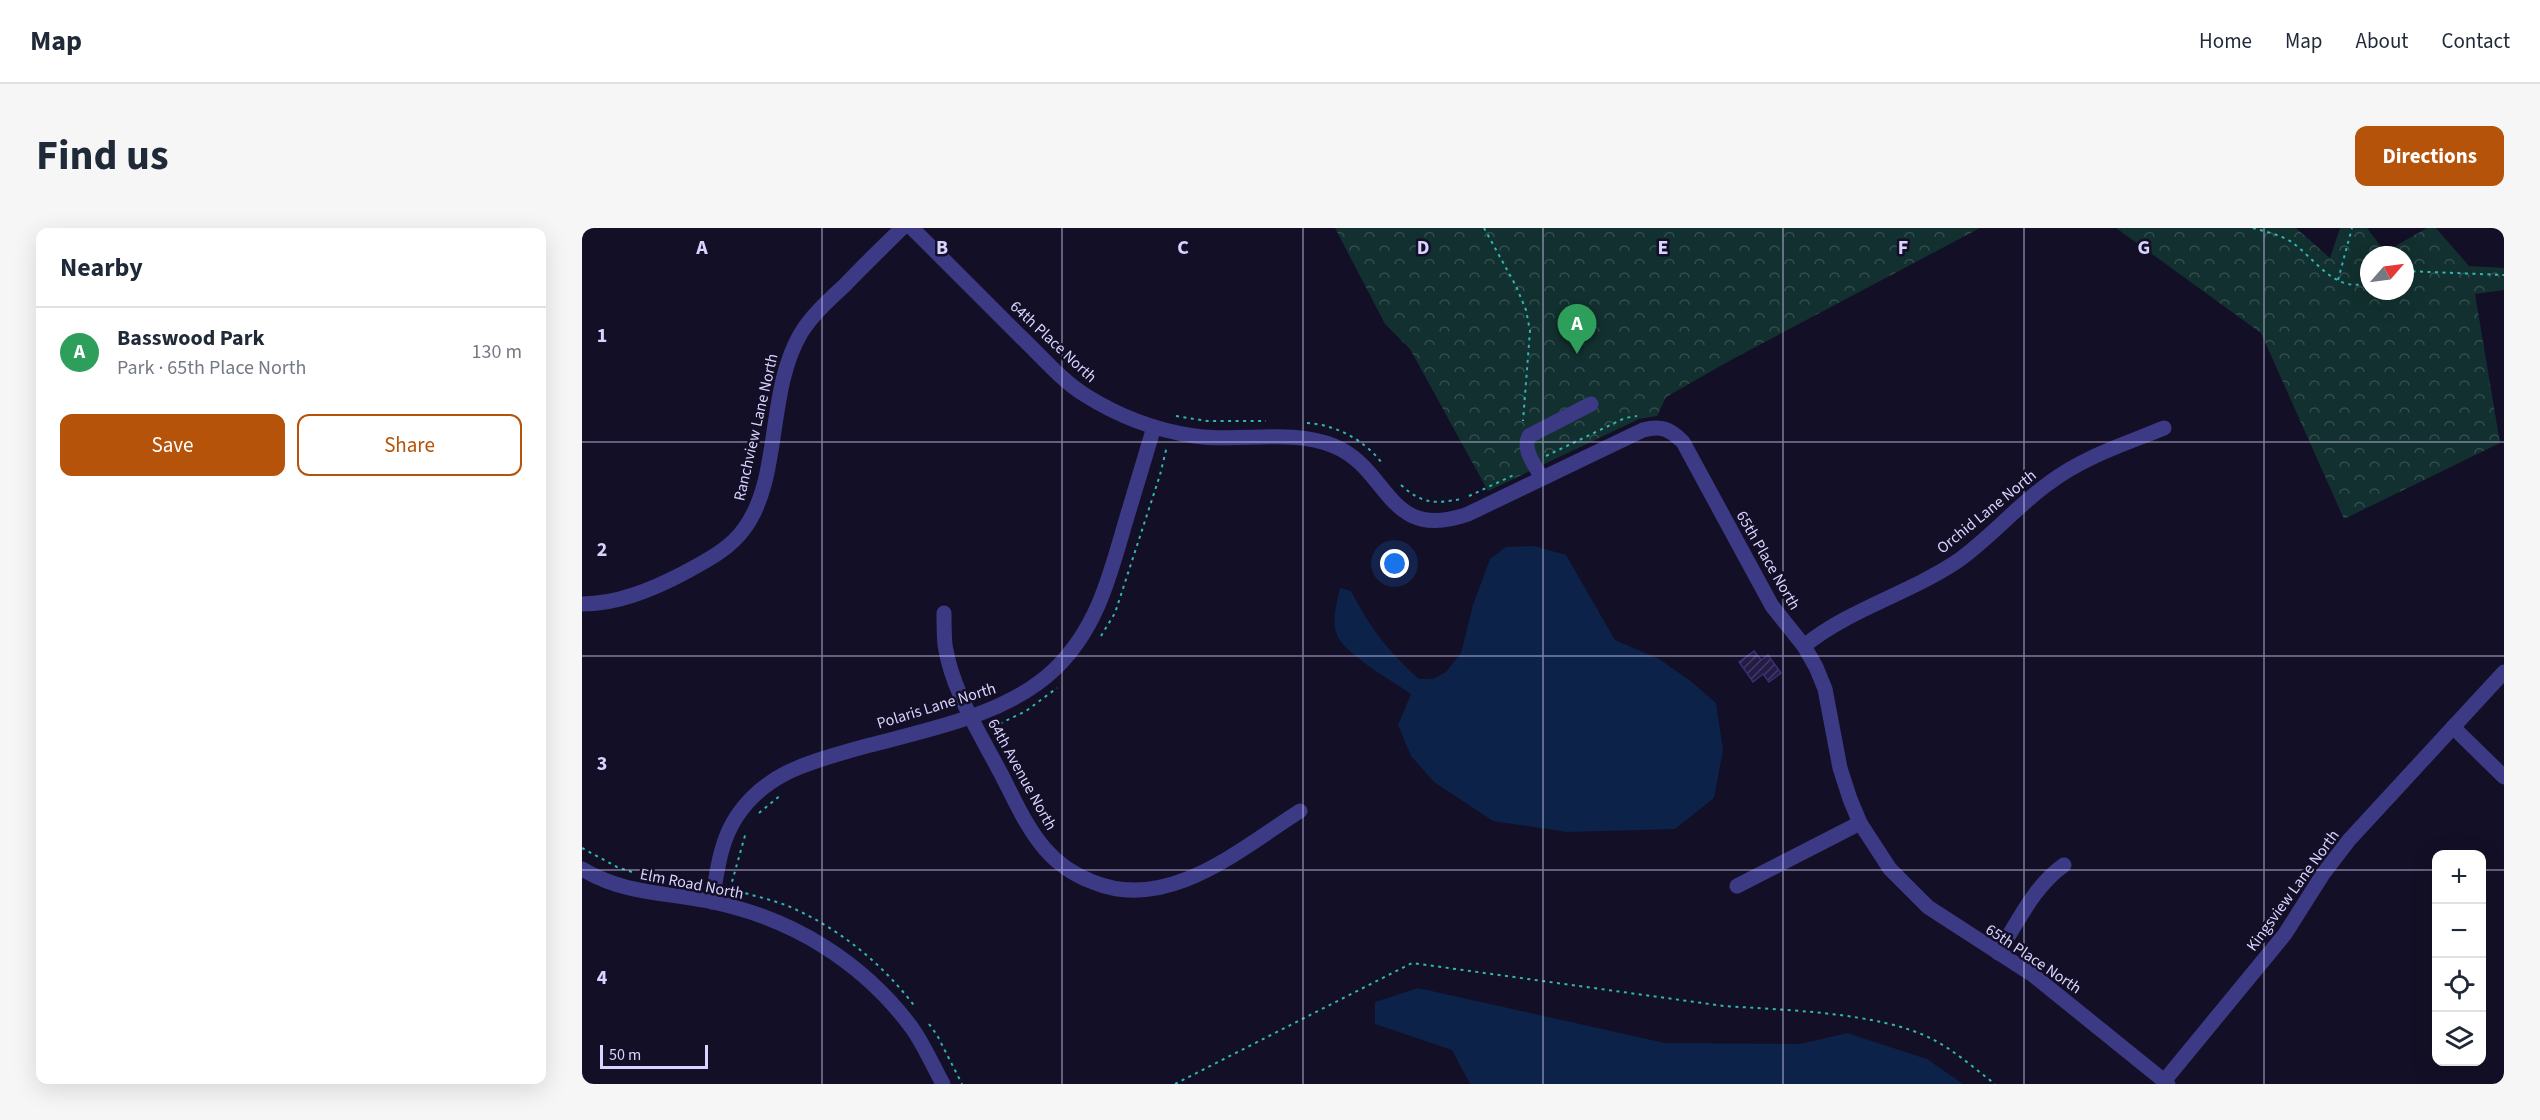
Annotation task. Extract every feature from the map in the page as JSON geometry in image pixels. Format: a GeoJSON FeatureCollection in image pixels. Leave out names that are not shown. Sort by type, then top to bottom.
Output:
{"type":"FeatureCollection","features":[{"type":"Feature","properties":{"kind":"street","name":"Ranchview Lane North"},"geometry":{"type":"LineString","coordinates":[[582,604],[612,601],[644,592],[668,581],[726,548],[744,529],[757,507],[765,482],[781,384],[789,358],[801,332],[819,309],[902,228]]}},
{"type":"Feature","properties":{"kind":"street","name":"64th Place North"},"geometry":{"type":"LineString","coordinates":[[912,228],[1053,369],[1083,394],[1125,417],[1154,427],[1195,436],[1301,438],[1316,441],[1335,446],[1353,457],[1367,472]]}},
{"type":"Feature","properties":{"kind":"street"},"geometry":{"type":"LineString","coordinates":[[1542,478],[1527,449],[1526,442],[1529,436],[1591,404]]}},
{"type":"Feature","properties":{"kind":"street","name":"Polaris Lane North"},"geometry":{"type":"LineString","coordinates":[[712,902],[717,866],[728,832],[747,802],[774,778],[809,762],[971,717],[999,706],[1029,690],[1055,669],[1078,644],[1095,616],[1108,584],[1154,427]]}},
{"type":"Feature","properties":{"kind":"street","name":"65th Place North"},"geometry":{"type":"LineString","coordinates":[[1367,472],[1400,509],[1417,519],[1440,521],[1468,514],[1643,430],[1655,427],[1666,428],[1675,434],[1683,442],[1772,606],[1804,646],[1816,667],[1825,689],[1840,768],[1860,823],[1890,869],[1906,886],[1948,921],[2067,1001],[2167,1082]]}},
{"type":"Feature","properties":{"kind":"street","name":"Orchid Lane North"},"geometry":{"type":"LineString","coordinates":[[1804,646],[1837,622],[1908,589],[1959,560],[2035,493],[2061,474],[2090,458],[2164,428]]}},
{"type":"Feature","properties":{"kind":"street","name":"64th Avenue North"},"geometry":{"type":"LineString","coordinates":[[944,613],[945,644],[955,681],[971,717],[1032,831],[1060,865],[1082,878],[1104,887],[1130,890],[1155,890],[1180,883],[1203,872],[1300,811]]}},
{"type":"Feature","properties":{"kind":"street","name":"Kingsview Lane North"},"geometry":{"type":"LineString","coordinates":[[2167,1082],[2285,934],[2323,874],[2349,840],[2504,672]]}},
{"type":"Feature","properties":{"kind":"street"},"geometry":{"type":"LineString","coordinates":[[2453,727],[2504,777]]}},
{"type":"Feature","properties":{"kind":"street"},"geometry":{"type":"LineString","coordinates":[[1737,886],[1860,823]]}},
{"type":"Feature","properties":{"kind":"street"},"geometry":{"type":"LineString","coordinates":[[1998,953],[2039,887],[2064,865]]}},
{"type":"Feature","properties":{"kind":"street","name":"Elm Road North"},"geometry":{"type":"LineString","coordinates":[[582,869],[617,886],[639,892],[712,902],[751,912],[790,927],[825,946],[858,970],[887,998],[913,1030],[942,1084]]}},
{"type":"Feature","properties":{"kind":"path"},"geometry":{"type":"LineString","coordinates":[[1484,228],[1516,286],[1526,310],[1530,331],[1523,424]]}},
{"type":"Feature","properties":{"kind":"path"},"geometry":{"type":"LineString","coordinates":[[2253,228],[2292,242],[2338,280],[2360,285]]}},
{"type":"Feature","properties":{"kind":"path"},"geometry":{"type":"LineString","coordinates":[[2338,280],[2352,228]]}},
{"type":"Feature","properties":{"kind":"path"},"geometry":{"type":"LineString","coordinates":[[2414,271],[2504,275]]}},
{"type":"Feature","properties":{"kind":"path"},"geometry":{"type":"LineString","coordinates":[[1175,1084],[1412,963],[1724,1006],[1776,1009],[1880,1021],[1931,1038],[1995,1084]]}},
{"type":"Feature","properties":{"kind":"green space"},"geometry":{"type":"Polygon","coordinates":[[[1335,228],[1980,228],[1666,397],[1657,416],[1639,419],[1488,491],[1410,349],[1385,324],[1335,228]]]}},
{"type":"Feature","properties":{"kind":"green space"},"geometry":{"type":"Polygon","coordinates":[[[2116,228],[2296,228],[2330,258],[2340,228],[2367,228],[2380,246],[2360,246],[2360,300],[2414,300],[2414,246],[2396,246],[2427,228],[2436,228],[2469,266],[2504,268],[2504,290],[2475,294],[2500,443],[2344,519],[2261,333],[2116,228]]]}},
{"type":"Feature","properties":{"kind":"water"},"geometry":{"type":"Polygon","coordinates":[[[1534,546],[1566,555],[1615,640],[1659,659],[1692,682],[1716,703],[1723,750],[1714,798],[1675,829],[1567,832],[1493,821],[1434,782],[1411,756],[1398,725],[1411,694],[1359,659],[1349,651],[1337,635],[1335,618],[1340,588],[1351,591],[1380,638],[1419,679],[1433,679],[1446,672],[1461,653],[1473,605],[1490,559],[1506,547],[1534,546]]]}},
{"type":"Feature","properties":{"kind":"water"},"geometry":{"type":"Polygon","coordinates":[[[1418,988],[1665,1043],[1800,1044],[1847,1033],[1927,1059],[1963,1084],[1470,1084],[1452,1050],[1375,1024],[1375,1002],[1418,988]]]}},
{"type":"Feature","properties":{"kind":"building"},"geometry":{"type":"Polygon","coordinates":[[[1754,651],[1761,660],[1768,655],[1781,673],[1769,682],[1763,674],[1753,682],[1739,662],[1754,651]]]}},
{"type":"Feature","properties":{"kind":"place","name":"Basswood Park"},"geometry":{"type":"Point","coordinates":[1577,354]}}]}
